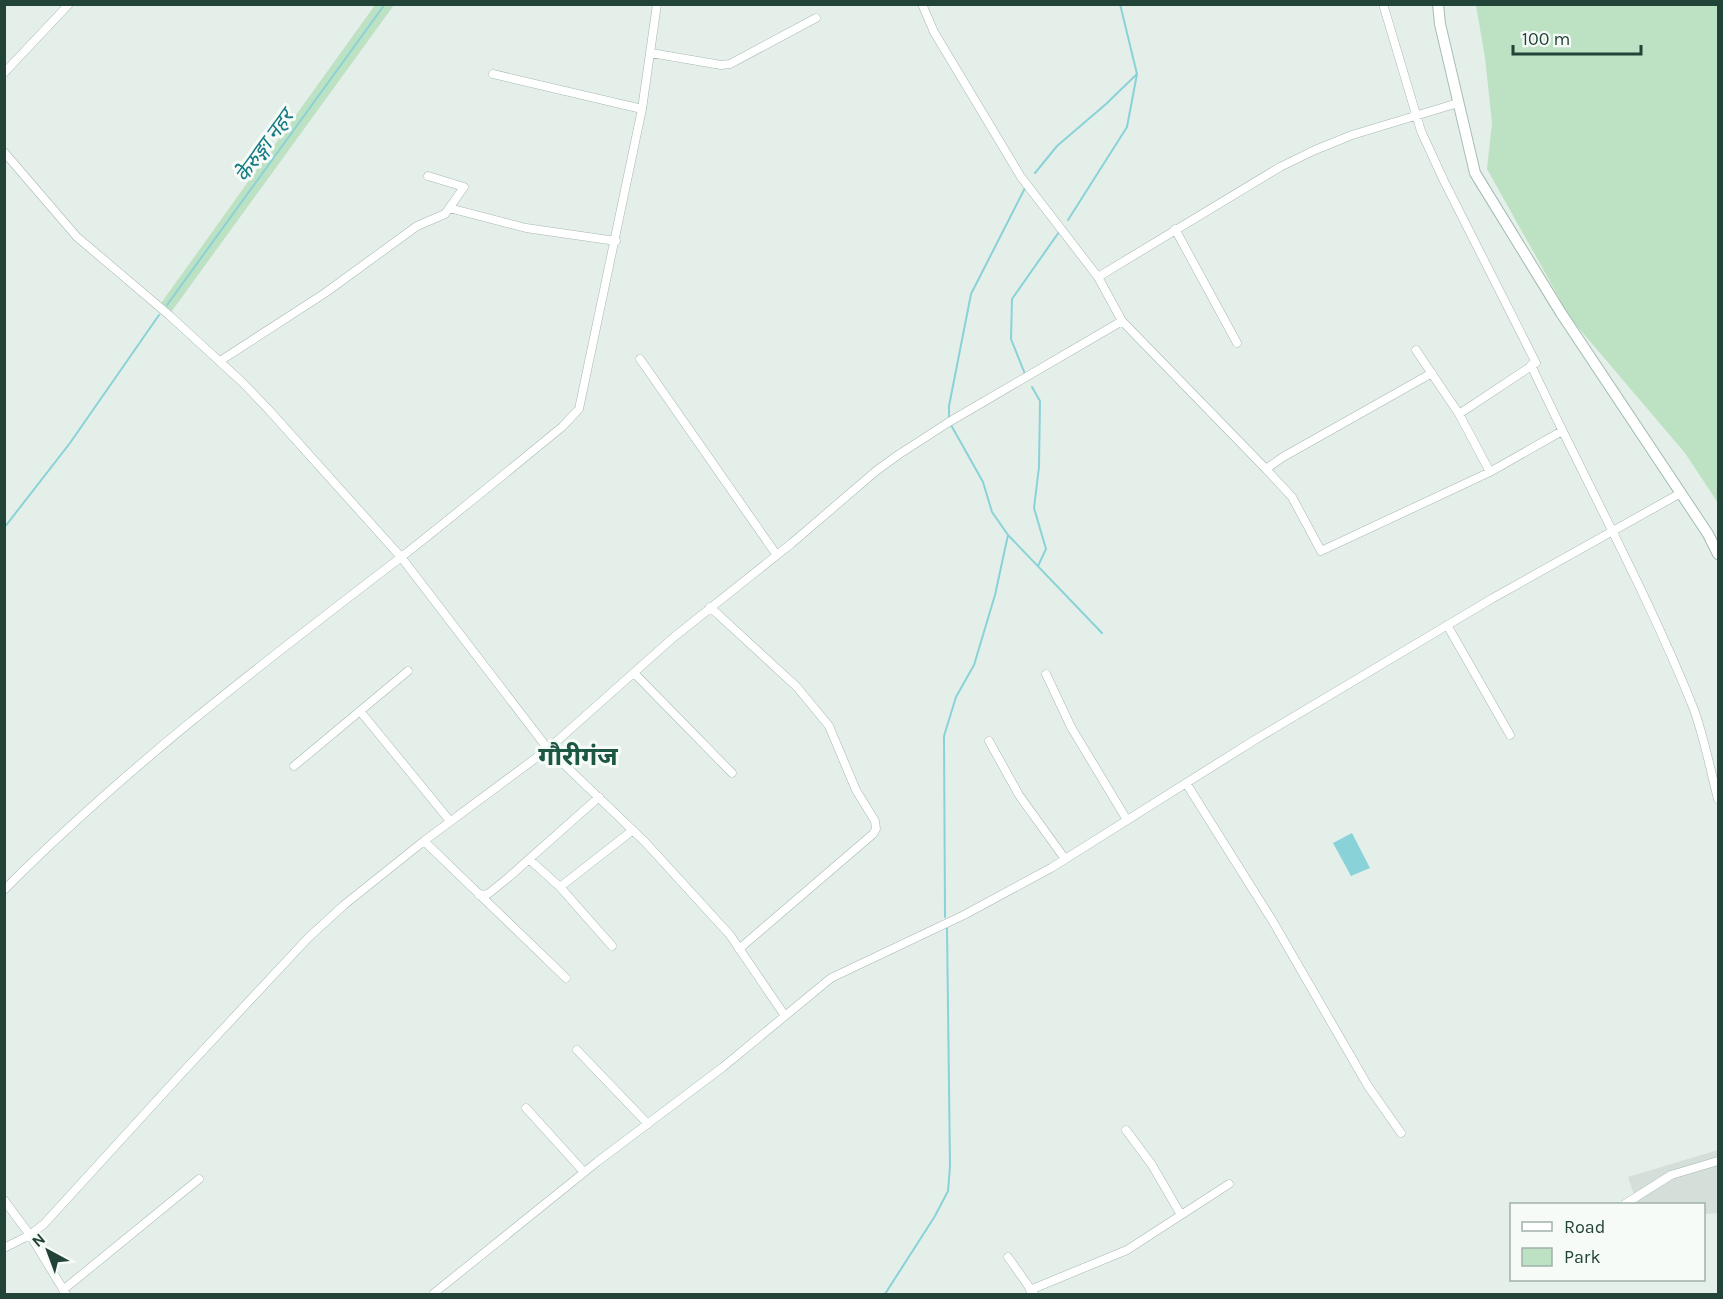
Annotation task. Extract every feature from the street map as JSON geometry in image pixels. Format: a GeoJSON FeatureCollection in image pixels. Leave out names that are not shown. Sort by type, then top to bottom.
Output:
{"type":"FeatureCollection","features":[{"type":"Feature","properties":{"kind":"main road"},"geometry":{"type":"LineString","coordinates":[[1438,4],[1440,24],[1475,173],[1561,313],[1719,554]]}},
{"type":"Feature","properties":{"kind":"street"},"geometry":{"type":"LineString","coordinates":[[4,73],[69,4]]}},
{"type":"Feature","properties":{"kind":"street"},"geometry":{"type":"LineString","coordinates":[[4,890],[104,794],[252,672],[562,427],[579,409],[642,109],[657,4]]}},
{"type":"Feature","properties":{"kind":"street"},"geometry":{"type":"LineString","coordinates":[[922,4],[934,32],[1022,177],[1098,277],[1122,321],[1292,497],[1321,551],[1490,472],[1562,431]]}},
{"type":"Feature","properties":{"kind":"street"},"geometry":{"type":"LineString","coordinates":[[1383,4],[1416,116],[1444,182],[1536,363],[1459,414]]}},
{"type":"Feature","properties":{"kind":"street"},"geometry":{"type":"LineString","coordinates":[[651,53],[721,65],[730,64],[816,18]]}},
{"type":"Feature","properties":{"kind":"street"},"geometry":{"type":"LineString","coordinates":[[493,74],[642,109]]}},
{"type":"Feature","properties":{"kind":"street"},"geometry":{"type":"LineString","coordinates":[[1098,277],[1174,229],[1280,167],[1315,150],[1352,135],[1458,103]]}},
{"type":"Feature","properties":{"kind":"street"},"geometry":{"type":"LineString","coordinates":[[4,152],[77,237],[170,315],[268,409],[400,557],[548,749],[633,830],[729,934],[785,1016]]}},
{"type":"Feature","properties":{"kind":"street"},"geometry":{"type":"LineString","coordinates":[[220,361],[325,293],[417,226],[444,214],[464,187],[428,176]]}},
{"type":"Feature","properties":{"kind":"street"},"geometry":{"type":"LineString","coordinates":[[449,208],[525,228],[616,241]]}},
{"type":"Feature","properties":{"kind":"street"},"geometry":{"type":"LineString","coordinates":[[1174,229],[1237,343]]}},
{"type":"Feature","properties":{"kind":"street"},"geometry":{"type":"LineString","coordinates":[[4,1248],[30,1235],[44,1224],[171,1084],[309,938],[344,905],[450,821],[548,749],[710,607],[898,454],[1122,321]]}},
{"type":"Feature","properties":{"kind":"street"},"geometry":{"type":"LineString","coordinates":[[1416,350],[1459,414],[1490,472]]}},
{"type":"Feature","properties":{"kind":"street"},"geometry":{"type":"LineString","coordinates":[[640,358],[776,554]]}},
{"type":"Feature","properties":{"kind":"street"},"geometry":{"type":"LineString","coordinates":[[1531,365],[1612,530],[1694,709],[1719,799]]}},
{"type":"Feature","properties":{"kind":"street"},"geometry":{"type":"LineString","coordinates":[[1266,469],[1283,457],[1432,373]]}},
{"type":"Feature","properties":{"kind":"street"},"geometry":{"type":"LineString","coordinates":[[433,1294],[584,1172],[723,1067],[831,978],[964,915],[1065,859],[1447,625],[1679,494]]}},
{"type":"Feature","properties":{"kind":"street"},"geometry":{"type":"LineString","coordinates":[[710,607],[797,687],[822,716],[829,726],[856,790],[875,821],[876,829],[739,949]]}},
{"type":"Feature","properties":{"kind":"street"},"geometry":{"type":"LineString","coordinates":[[1447,625],[1510,735]]}},
{"type":"Feature","properties":{"kind":"street"},"geometry":{"type":"LineString","coordinates":[[294,766],[408,671]]}},
{"type":"Feature","properties":{"kind":"street"},"geometry":{"type":"LineString","coordinates":[[634,673],[732,773]]}},
{"type":"Feature","properties":{"kind":"street"},"geometry":{"type":"LineString","coordinates":[[1046,674],[1071,727],[1127,820]]}},
{"type":"Feature","properties":{"kind":"street"},"geometry":{"type":"LineString","coordinates":[[360,711],[450,821]]}},
{"type":"Feature","properties":{"kind":"street"},"geometry":{"type":"LineString","coordinates":[[989,741],[1019,795],[1065,859]]}},
{"type":"Feature","properties":{"kind":"street"},"geometry":{"type":"LineString","coordinates":[[1186,783],[1272,920],[1368,1086],[1401,1133]]}},
{"type":"Feature","properties":{"kind":"street"},"geometry":{"type":"LineString","coordinates":[[479,895],[488,894],[599,797]]}},
{"type":"Feature","properties":{"kind":"street"},"geometry":{"type":"LineString","coordinates":[[560,887],[633,830]]}},
{"type":"Feature","properties":{"kind":"street"},"geometry":{"type":"LineString","coordinates":[[424,841],[566,978]]}},
{"type":"Feature","properties":{"kind":"street"},"geometry":{"type":"LineString","coordinates":[[529,859],[560,887],[612,946]]}},
{"type":"Feature","properties":{"kind":"street"},"geometry":{"type":"LineString","coordinates":[[577,1050],[648,1124]]}},
{"type":"Feature","properties":{"kind":"street"},"geometry":{"type":"LineString","coordinates":[[526,1108],[584,1172]]}},
{"type":"Feature","properties":{"kind":"street"},"geometry":{"type":"LineString","coordinates":[[1126,1130],[1152,1165],[1181,1215]]}},
{"type":"Feature","properties":{"kind":"street"},"geometry":{"type":"LineString","coordinates":[[1627,1203],[1671,1175],[1719,1161]]}},
{"type":"Feature","properties":{"kind":"street"},"geometry":{"type":"LineString","coordinates":[[4,1200],[30,1235],[65,1292],[199,1179]]}},
{"type":"Feature","properties":{"kind":"street"},"geometry":{"type":"LineString","coordinates":[[1008,1257],[1032,1292],[1127,1250],[1229,1184]]}},
{"type":"Feature","properties":{"kind":"shaded area"},"geometry":{"type":"Polygon","coordinates":[[[1718,1150],[1718,1213],[1705,1214],[1705,1203],[1637,1203],[1628,1177],[1718,1150]]]}},
{"type":"Feature","properties":{"kind":"green space"},"geometry":{"type":"Polygon","coordinates":[[[375,5],[394,5],[169,315],[159,306],[375,5]]]}},
{"type":"Feature","properties":{"kind":"green space"},"geometry":{"type":"Polygon","coordinates":[[[1476,5],[1718,5],[1718,503],[1685,453],[1571,319],[1487,169],[1492,123],[1476,5]]]}},
{"type":"Feature","properties":{"kind":"water"},"geometry":{"type":"Polygon","coordinates":[[[1352,833],[1370,868],[1351,876],[1333,843],[1352,833]]]}},
{"type":"Feature","properties":{"kind":"waterway","name":"केेरुङ्गा नहर"},"geometry":{"type":"LineString","coordinates":[[167,305],[385,4]]}},
{"type":"Feature","properties":{"kind":"waterway"},"geometry":{"type":"LineString","coordinates":[[1068,220],[1127,127],[1137,74],[1120,4]]}},
{"type":"Feature","properties":{"kind":"waterway"},"geometry":{"type":"LineString","coordinates":[[1035,173],[1057,146],[1137,74]]}},
{"type":"Feature","properties":{"kind":"waterway"},"geometry":{"type":"LineString","coordinates":[[949,419],[949,406],[971,294],[1025,188]]}},
{"type":"Feature","properties":{"kind":"waterway"},"geometry":{"type":"LineString","coordinates":[[1025,374],[1011,339],[1012,299],[1059,232]]}},
{"type":"Feature","properties":{"kind":"waterway","name":"केेरुङ्गा नहर"},"geometry":{"type":"LineString","coordinates":[[4,528],[70,443],[159,315]]}},
{"type":"Feature","properties":{"kind":"waterway"},"geometry":{"type":"LineString","coordinates":[[1032,387],[1040,401],[1039,467],[1034,508],[1046,549],[1038,566]]}},
{"type":"Feature","properties":{"kind":"waterway"},"geometry":{"type":"LineString","coordinates":[[951,425],[983,482],[992,512],[1008,535],[1102,633]]}},
{"type":"Feature","properties":{"kind":"waterway"},"geometry":{"type":"LineString","coordinates":[[945,917],[944,736],[956,697],[974,665],[995,595],[1008,535]]}},
{"type":"Feature","properties":{"kind":"waterway"},"geometry":{"type":"LineString","coordinates":[[885,1294],[935,1216],[948,1191],[950,1166],[947,928]]}},
{"type":"Feature","properties":{"kind":"district","name":"गौरीगंज"},"geometry":{"type":"Point","coordinates":[578,756]}}]}
